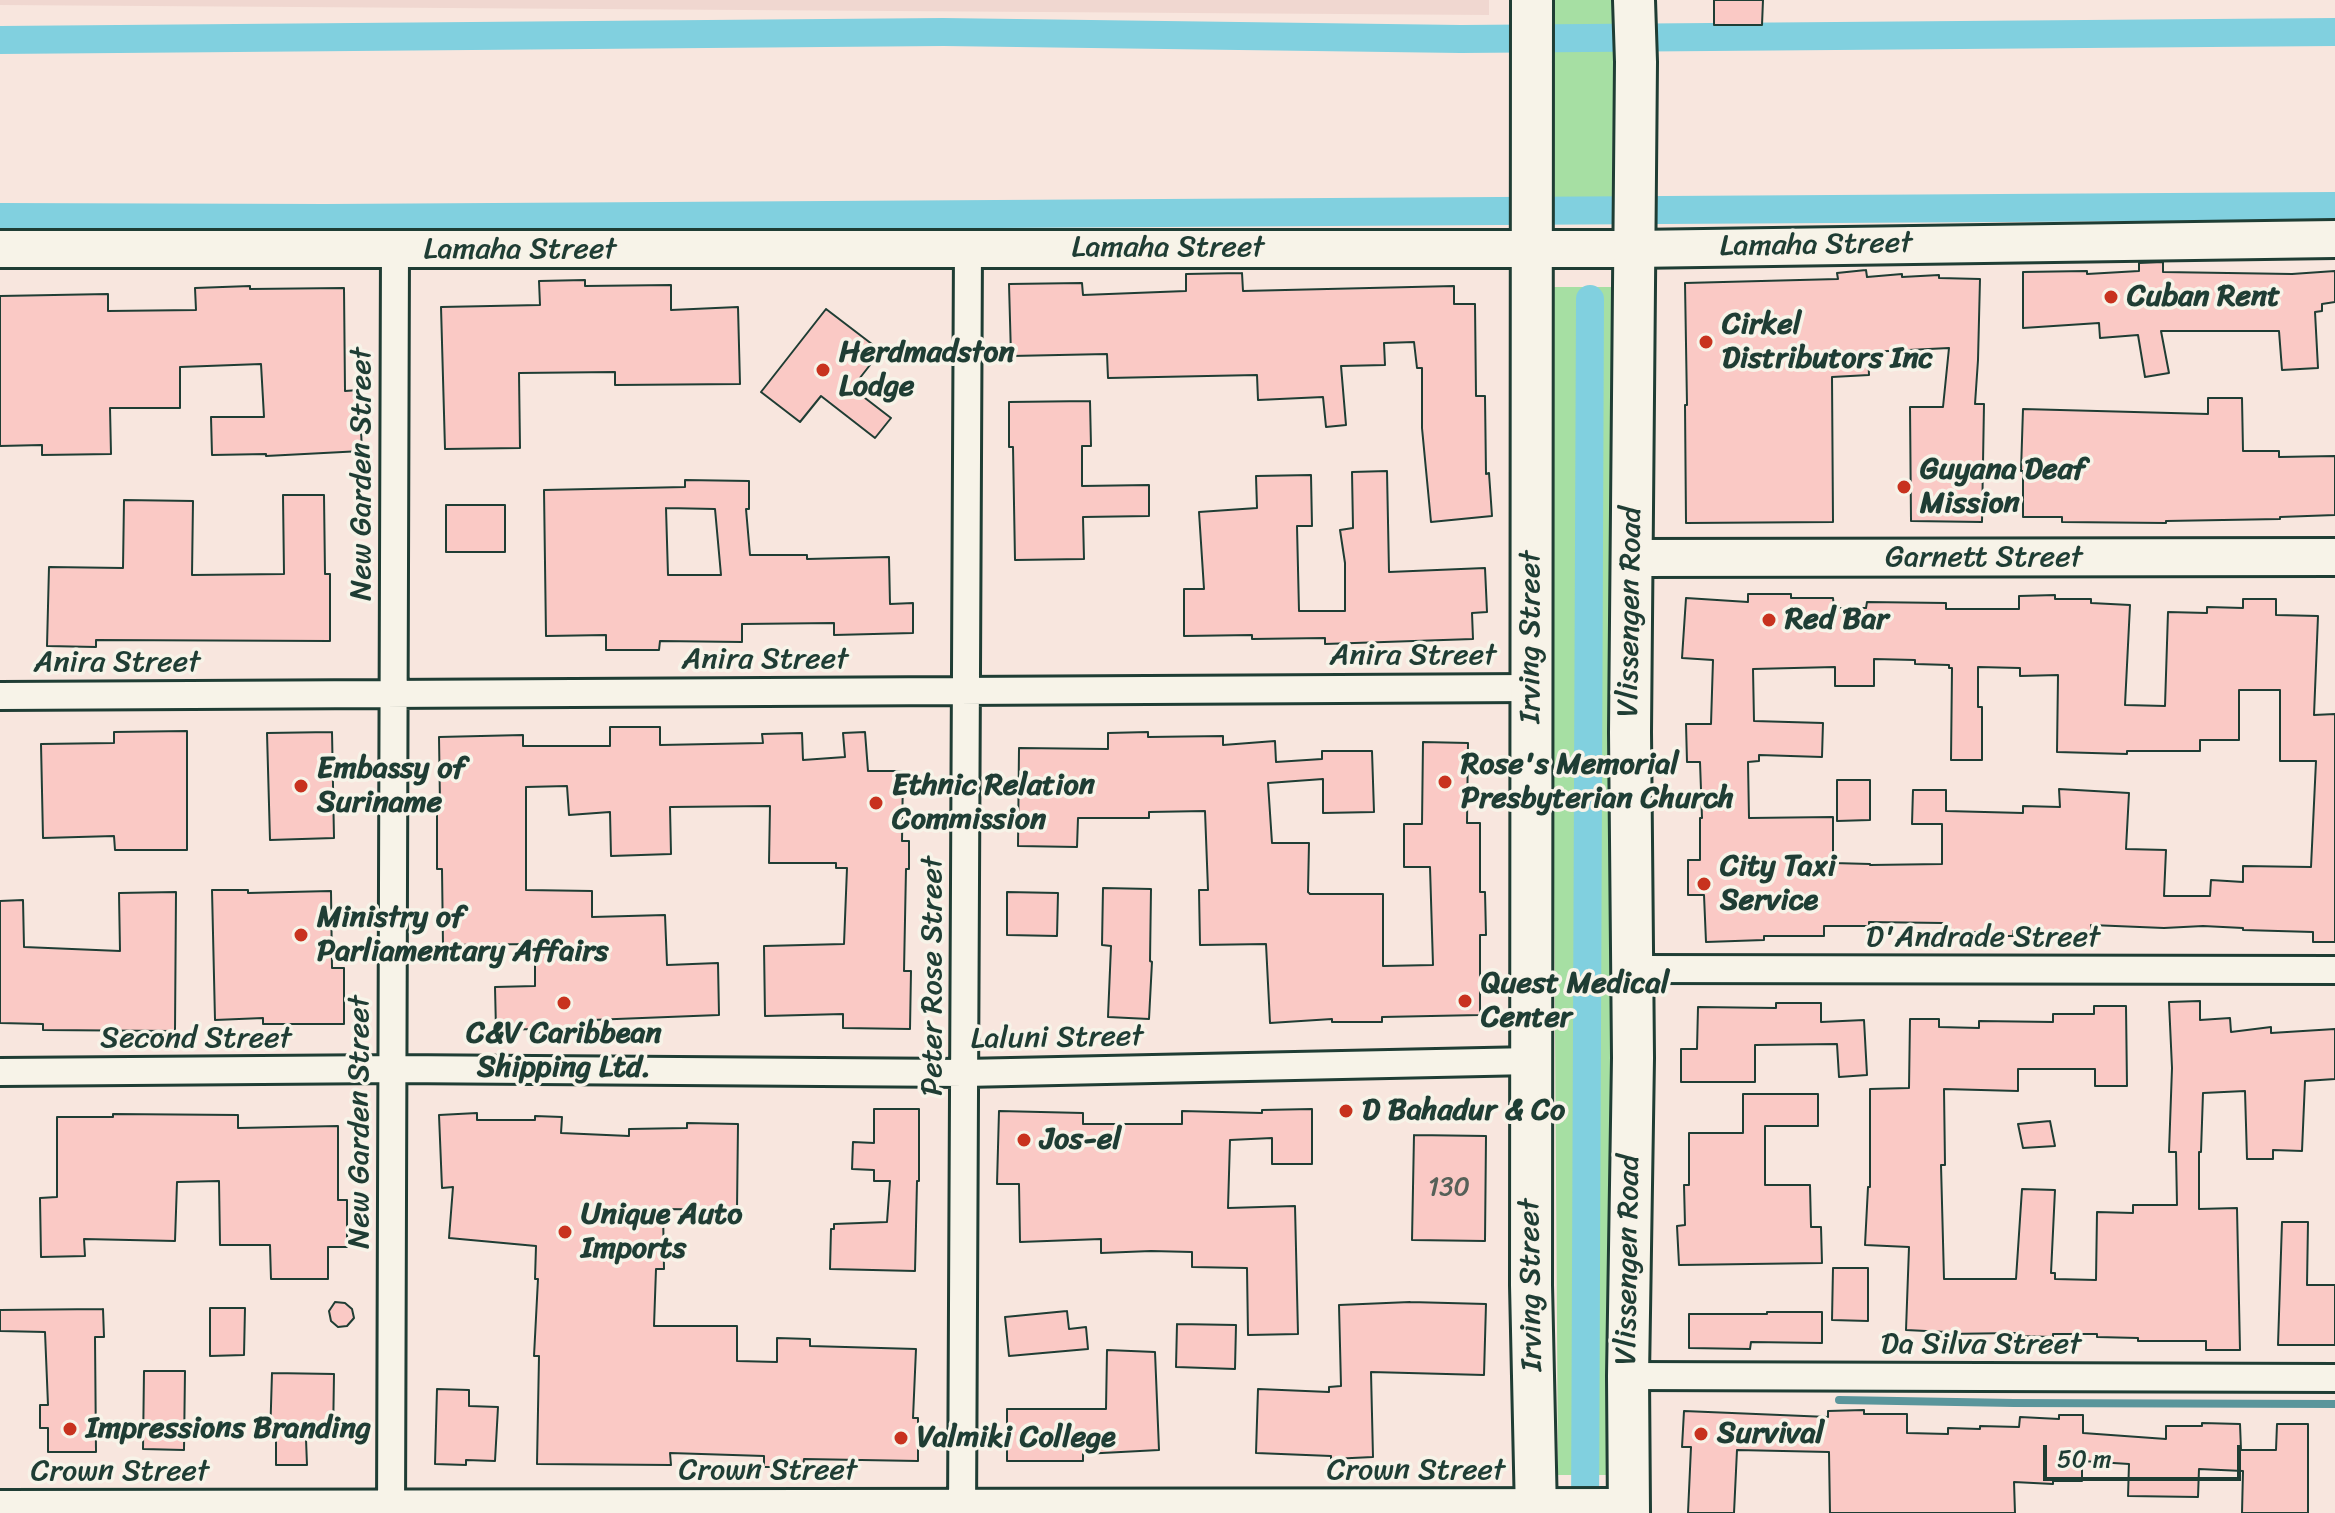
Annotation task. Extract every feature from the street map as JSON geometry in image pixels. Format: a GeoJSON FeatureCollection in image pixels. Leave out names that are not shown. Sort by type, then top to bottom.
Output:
{"type":"FeatureCollection","features":[{"type":"Feature","properties":{"kind":"main road","name":"Vlissengen Road"},"geometry":{"type":"LineString","coordinates":[[1620,1506],[1628,1376],[1633,1058],[1630,732],[1634,3]]}},
{"type":"Feature","properties":{"kind":"main road","name":"Irving Street"},"geometry":{"type":"LineString","coordinates":[[1532,6],[1531,1285],[1542,1506]]}},
{"type":"Feature","properties":{"kind":"street","name":"Lamaha Street"},"geometry":{"type":"LineString","coordinates":[[0,249],[968,248],[1532,222],[1633,249],[2335,239]]}},
{"type":"Feature","properties":{"kind":"street","name":"Peter Rose Street"},"geometry":{"type":"LineString","coordinates":[[962,1508],[968,248]]}},
{"type":"Feature","properties":{"kind":"street","name":"New Garden Street"},"geometry":{"type":"LineString","coordinates":[[391,1508],[395,250]]}},
{"type":"Feature","properties":{"kind":"street","name":"Garnett Street"},"geometry":{"type":"LineString","coordinates":[[1633,558],[2335,557]]}},
{"type":"Feature","properties":{"kind":"street","name":"Anira Street"},"geometry":{"type":"LineString","coordinates":[[0,696],[1531,688]]}},
{"type":"Feature","properties":{"kind":"street","name":"D'Andrade Street"},"geometry":{"type":"LineString","coordinates":[[1631,969],[2335,970]]}},
{"type":"Feature","properties":{"kind":"street","name":"Laluni Street"},"geometry":{"type":"LineString","coordinates":[[392,1069],[964,1073],[1531,1061]]}},
{"type":"Feature","properties":{"kind":"street","name":"Second Street"},"geometry":{"type":"LineString","coordinates":[[0,1072],[392,1069]]}},
{"type":"Feature","properties":{"kind":"street","name":"Da Silva Street"},"geometry":{"type":"LineString","coordinates":[[1628,1376],[2335,1378]]}},
{"type":"Feature","properties":{"kind":"street","name":"Crown Street"},"geometry":{"type":"LineString","coordinates":[[0,1504],[391,1508],[1620,1506]]}},
{"type":"Feature","properties":{"kind":"shaded area"},"geometry":{"type":"Polygon","coordinates":[[[0,0],[1489,0],[1489,15],[0,5],[0,0]]]}},
{"type":"Feature","properties":{"kind":"green space"},"geometry":{"type":"Polygon","coordinates":[[[1551,0],[1614,0],[1612,220],[1549,217],[1551,0]]]}},
{"type":"Feature","properties":{"kind":"green space"},"geometry":{"type":"Polygon","coordinates":[[[1550,287],[1613,287],[1609,1475],[1558,1475],[1550,287]]]}},
{"type":"Feature","properties":{"kind":"building"},"geometry":{"type":"Polygon","coordinates":[[[1714,0],[1763,0],[1762,25],[1714,25],[1714,0]]]}},
{"type":"Feature","properties":{"kind":"building"},"geometry":{"type":"Polygon","coordinates":[[[2163,262],[2163,272],[2292,274],[2335,271],[2335,302],[2322,304],[2322,311],[2315,312],[2318,368],[2282,370],[2279,331],[2161,331],[2169,373],[2145,377],[2138,335],[2100,338],[2099,323],[2023,328],[2023,272],[2087,271],[2087,274],[2139,271],[2139,263],[2163,262]]]}},
{"type":"Feature","properties":{"kind":"building"},"geometry":{"type":"Polygon","coordinates":[[[1866,270],[1867,277],[1902,274],[1902,277],[1939,275],[1939,278],[1980,279],[1975,404],[1984,404],[1982,522],[1911,521],[1910,407],[1943,407],[1949,348],[1868,352],[1869,375],[1832,377],[1833,522],[1686,523],[1685,283],[1838,279],[1837,273],[1866,270]]]}},
{"type":"Feature","properties":{"kind":"building"},"geometry":{"type":"Polygon","coordinates":[[[1242,273],[1243,291],[1454,286],[1454,304],[1475,304],[1476,396],[1485,396],[1486,474],[1489,473],[1492,516],[1431,522],[1422,428],[1422,368],[1417,368],[1414,342],[1384,343],[1385,365],[1341,366],[1346,425],[1326,427],[1323,397],[1258,400],[1257,375],[1108,378],[1107,354],[1011,356],[1009,284],[1082,283],[1083,295],[1186,291],[1186,274],[1242,273]]]}},
{"type":"Feature","properties":{"kind":"building"},"geometry":{"type":"Polygon","coordinates":[[[585,280],[585,286],[671,285],[671,310],[738,307],[740,384],[615,385],[615,372],[519,373],[520,448],[445,449],[441,307],[540,305],[539,281],[585,280]]]}},
{"type":"Feature","properties":{"kind":"building"},"geometry":{"type":"Polygon","coordinates":[[[250,286],[250,289],[344,288],[345,391],[359,390],[362,451],[266,456],[212,455],[211,417],[264,417],[261,364],[180,367],[180,408],[110,408],[111,454],[42,455],[42,445],[0,446],[0,296],[108,294],[108,311],[196,310],[195,288],[250,286]]]}},
{"type":"Feature","properties":{"kind":"building","name":"Herdmadston Lodge"},"geometry":{"type":"Polygon","coordinates":[[[826,309],[881,351],[852,388],[891,418],[875,438],[821,396],[800,422],[761,392],[826,309]]]}},
{"type":"Feature","properties":{"kind":"building"},"geometry":{"type":"Polygon","coordinates":[[[2208,398],[2242,398],[2243,451],[2279,451],[2279,457],[2335,456],[2335,515],[2166,523],[2062,522],[2062,517],[2023,517],[2023,409],[2208,414],[2208,398]]]}},
{"type":"Feature","properties":{"kind":"building"},"geometry":{"type":"Polygon","coordinates":[[[1090,401],[1091,446],[1082,446],[1082,486],[1149,485],[1149,516],[1083,517],[1084,559],[1015,560],[1009,402],[1090,401]]]}},
{"type":"Feature","properties":{"kind":"building"},"geometry":{"type":"Polygon","coordinates":[[[1387,471],[1389,572],[1485,568],[1487,612],[1472,613],[1473,639],[1325,644],[1325,638],[1184,636],[1184,589],[1204,589],[1199,512],[1257,508],[1256,476],[1311,475],[1312,526],[1297,526],[1299,611],[1345,611],[1345,563],[1340,530],[1353,528],[1352,472],[1387,471]]]}},
{"type":"Feature","properties":{"kind":"building"},"geometry":{"type":"Polygon","coordinates":[[[685,480],[749,481],[749,509],[746,509],[750,555],[807,555],[807,559],[889,557],[890,604],[913,603],[913,633],[834,635],[834,623],[742,624],[742,642],[660,641],[659,650],[606,650],[606,635],[546,636],[544,490],[685,487],[685,480]],[[666,508],[668,575],[721,575],[715,509],[666,508]]]}},
{"type":"Feature","properties":{"kind":"building"},"geometry":{"type":"Polygon","coordinates":[[[283,495],[324,495],[325,574],[330,574],[330,641],[96,640],[96,647],[47,646],[49,567],[123,568],[124,500],[193,501],[192,575],[284,574],[283,495]]]}},
{"type":"Feature","properties":{"kind":"building"},"geometry":{"type":"Polygon","coordinates":[[[446,505],[505,505],[505,552],[446,552],[446,505]]]}},
{"type":"Feature","properties":{"kind":"building"},"geometry":{"type":"Polygon","coordinates":[[[1748,594],[1791,594],[1791,598],[1833,598],[1834,608],[1866,608],[1867,602],[1946,603],[1946,609],[2019,609],[2019,596],[2055,595],[2055,599],[2091,599],[2091,603],[2130,605],[2125,705],[2165,706],[2168,612],[2207,613],[2207,607],[2243,608],[2243,599],[2276,599],[2276,615],[2318,616],[2314,715],[2335,714],[2335,942],[2313,942],[2313,932],[2203,926],[2091,925],[2091,934],[2013,931],[2013,936],[1981,936],[1981,932],[1943,932],[1943,923],[1869,922],[1869,926],[1824,926],[1824,936],[1764,936],[1764,940],[1706,942],[1704,895],[1688,895],[1688,860],[1700,860],[1702,818],[1700,762],[1687,762],[1686,724],[1711,724],[1713,660],[1682,658],[1686,598],[1748,602],[1748,594]],[[1874,659],[1874,686],[1835,686],[1835,667],[1753,669],[1754,721],[1823,723],[1822,757],[1759,755],[1759,761],[1748,762],[1749,818],[1833,817],[1833,863],[1942,864],[1942,824],[1912,824],[1913,790],[1946,790],[1946,811],[2023,813],[2023,806],[2060,807],[2059,789],[2129,793],[2126,849],[2166,850],[2164,896],[2210,896],[2211,880],[2243,882],[2243,866],[2311,867],[2316,761],[2280,761],[2280,690],[2239,690],[2239,740],[2200,740],[2200,751],[2127,751],[2127,754],[2057,752],[2058,675],[2020,676],[2020,668],[1978,667],[1982,760],[1951,760],[1952,668],[1949,665],[1915,664],[1915,660],[1874,659]]]}},
{"type":"Feature","properties":{"kind":"building"},"geometry":{"type":"Polygon","coordinates":[[[610,727],[660,727],[660,745],[763,743],[762,734],[802,733],[803,760],[845,757],[843,733],[865,732],[868,771],[903,771],[902,841],[909,841],[904,971],[911,971],[910,1029],[843,1028],[843,1014],[765,1016],[764,946],[844,944],[847,868],[836,868],[836,863],[769,863],[770,806],[670,807],[671,854],[611,856],[610,812],[569,815],[567,786],[526,787],[526,890],[592,891],[592,917],[665,915],[667,965],[718,963],[719,1015],[591,1020],[591,1032],[496,1030],[495,987],[535,986],[535,944],[443,945],[442,869],[437,869],[439,737],[523,735],[523,746],[610,746],[610,727]]]}},
{"type":"Feature","properties":{"kind":"building"},"geometry":{"type":"Polygon","coordinates":[[[187,731],[187,850],[115,850],[114,836],[43,838],[41,744],[114,743],[114,732],[187,731]]]}},
{"type":"Feature","properties":{"kind":"building","name":"Embassy of Suriname"},"geometry":{"type":"Polygon","coordinates":[[[332,732],[334,838],[270,840],[267,733],[332,732]]]}},
{"type":"Feature","properties":{"kind":"building"},"geometry":{"type":"Polygon","coordinates":[[[1148,732],[1148,737],[1223,736],[1223,745],[1275,741],[1276,762],[1322,759],[1322,751],[1372,751],[1374,812],[1323,813],[1323,779],[1268,783],[1272,843],[1309,843],[1310,894],[1383,894],[1383,966],[1433,965],[1430,867],[1404,867],[1404,824],[1422,824],[1423,742],[1468,743],[1467,823],[1480,823],[1480,892],[1485,892],[1486,935],[1480,935],[1480,1015],[1382,1017],[1382,1022],[1332,1022],[1332,1019],[1270,1023],[1266,944],[1200,945],[1199,890],[1208,890],[1205,811],[1149,812],[1149,818],[1078,818],[1077,847],[1018,846],[1019,748],[1108,749],[1108,733],[1148,732]]]}},
{"type":"Feature","properties":{"kind":"building"},"geometry":{"type":"Polygon","coordinates":[[[1837,780],[1870,780],[1870,820],[1837,821],[1837,780]]]}},
{"type":"Feature","properties":{"kind":"building"},"geometry":{"type":"Polygon","coordinates":[[[1103,888],[1151,889],[1149,1019],[1108,1017],[1111,946],[1102,945],[1103,888]]]}},
{"type":"Feature","properties":{"kind":"building"},"geometry":{"type":"Polygon","coordinates":[[[212,890],[248,890],[248,893],[331,891],[332,968],[344,968],[344,1024],[263,1024],[263,1018],[215,1020],[212,890]]]}},
{"type":"Feature","properties":{"kind":"building"},"geometry":{"type":"Polygon","coordinates":[[[176,892],[175,1031],[43,1030],[43,1024],[0,1023],[0,901],[23,900],[24,947],[120,951],[119,893],[176,892]]]}},
{"type":"Feature","properties":{"kind":"building"},"geometry":{"type":"Polygon","coordinates":[[[1007,892],[1058,893],[1057,936],[1007,935],[1007,892]]]}},
{"type":"Feature","properties":{"kind":"building"},"geometry":{"type":"Polygon","coordinates":[[[2200,1001],[2200,1020],[2230,1018],[2231,1032],[2271,1027],[2271,1033],[2335,1029],[2335,1079],[2305,1081],[2302,1151],[2273,1150],[2273,1159],[2247,1159],[2245,1091],[2203,1093],[2199,1209],[2237,1208],[2240,1350],[2206,1350],[2206,1341],[2138,1341],[2138,1338],[2097,1337],[2097,1334],[2053,1334],[2053,1337],[1906,1330],[1909,1247],[1865,1245],[1870,1187],[1870,1089],[1909,1088],[1910,1019],[1939,1019],[1939,1027],[1979,1028],[1979,1021],[2053,1022],[2053,1014],[2094,1014],[2094,1006],[2126,1006],[2127,1086],[2095,1086],[2095,1069],[2018,1069],[2018,1091],[1944,1089],[1945,1165],[1941,1165],[1944,1279],[2016,1279],[2022,1189],[2055,1190],[2051,1273],[2055,1273],[2055,1279],[2096,1280],[2097,1212],[2133,1213],[2133,1205],[2177,1205],[2176,1152],[2169,1152],[2172,1068],[2169,1002],[2200,1001]]]}},
{"type":"Feature","properties":{"kind":"building"},"geometry":{"type":"Polygon","coordinates":[[[1776,1003],[1821,1003],[1821,1022],[1864,1020],[1867,1075],[1839,1077],[1837,1044],[1755,1045],[1755,1082],[1681,1082],[1681,1049],[1697,1049],[1698,1007],[1776,1008],[1776,1003]]]}},
{"type":"Feature","properties":{"kind":"building"},"geometry":{"type":"Polygon","coordinates":[[[1743,1094],[1818,1094],[1818,1126],[1765,1126],[1765,1185],[1810,1185],[1811,1227],[1821,1227],[1822,1263],[1679,1265],[1677,1226],[1685,1225],[1684,1185],[1689,1185],[1689,1133],[1743,1133],[1743,1094]]]}},
{"type":"Feature","properties":{"kind":"building"},"geometry":{"type":"Polygon","coordinates":[[[874,1109],[919,1109],[915,1271],[830,1269],[831,1229],[834,1229],[834,1224],[887,1222],[890,1181],[874,1181],[874,1170],[852,1169],[853,1142],[874,1143],[874,1109]]]}},
{"type":"Feature","properties":{"kind":"building"},"geometry":{"type":"Polygon","coordinates":[[[1312,1109],[1312,1164],[1272,1164],[1272,1138],[1230,1140],[1228,1208],[1295,1206],[1298,1334],[1248,1335],[1247,1268],[1192,1267],[1192,1252],[1101,1253],[1101,1239],[1020,1242],[1019,1184],[997,1184],[999,1111],[1083,1113],[1083,1124],[1182,1124],[1182,1111],[1262,1113],[1262,1110],[1312,1109]]]}},
{"type":"Feature","properties":{"kind":"building"},"geometry":{"type":"Polygon","coordinates":[[[477,1113],[477,1120],[562,1117],[561,1133],[629,1136],[629,1129],[687,1128],[687,1123],[738,1124],[737,1210],[663,1209],[664,1269],[656,1269],[654,1326],[737,1326],[737,1361],[777,1362],[777,1338],[810,1339],[810,1346],[916,1349],[913,1418],[918,1418],[918,1461],[804,1459],[803,1467],[764,1467],[764,1456],[670,1453],[671,1465],[537,1464],[539,1356],[534,1356],[538,1279],[535,1279],[536,1246],[449,1238],[453,1187],[442,1188],[439,1115],[477,1113]]]}},
{"type":"Feature","properties":{"kind":"building"},"geometry":{"type":"Polygon","coordinates":[[[113,1114],[238,1115],[238,1128],[338,1126],[338,1200],[347,1200],[347,1247],[328,1247],[328,1279],[271,1279],[270,1245],[220,1245],[219,1181],[177,1182],[175,1241],[84,1239],[85,1256],[41,1257],[40,1198],[57,1197],[57,1117],[113,1117],[113,1114]]]}},
{"type":"Feature","properties":{"kind":"building"},"geometry":{"type":"Polygon","coordinates":[[[2050,1121],[2055,1146],[2023,1148],[2018,1124],[2050,1121]]]}},
{"type":"Feature","properties":{"kind":"building"},"geometry":{"type":"Polygon","coordinates":[[[1414,1135],[1486,1136],[1485,1241],[1412,1240],[1414,1135]]]}},
{"type":"Feature","properties":{"kind":"building"},"geometry":{"type":"Polygon","coordinates":[[[2282,1222],[2308,1222],[2307,1285],[2335,1285],[2335,1345],[2278,1345],[2282,1222]]]}},
{"type":"Feature","properties":{"kind":"building"},"geometry":{"type":"Polygon","coordinates":[[[1833,1268],[1868,1268],[1868,1321],[1832,1320],[1833,1268]]]}},
{"type":"Feature","properties":{"kind":"building"},"geometry":{"type":"Polygon","coordinates":[[[335,1302],[345,1303],[352,1309],[354,1318],[347,1326],[338,1327],[331,1321],[329,1311],[335,1302]]]}},
{"type":"Feature","properties":{"kind":"building"},"geometry":{"type":"Polygon","coordinates":[[[1410,1302],[1486,1304],[1484,1375],[1371,1372],[1373,1457],[1331,1459],[1331,1456],[1256,1453],[1258,1389],[1329,1392],[1329,1387],[1341,1386],[1339,1305],[1410,1302]]]}},
{"type":"Feature","properties":{"kind":"building"},"geometry":{"type":"Polygon","coordinates":[[[210,1308],[245,1308],[244,1355],[210,1356],[210,1308]]]}},
{"type":"Feature","properties":{"kind":"building"},"geometry":{"type":"Polygon","coordinates":[[[103,1309],[104,1337],[95,1337],[96,1452],[48,1452],[48,1428],[40,1428],[40,1405],[48,1405],[45,1332],[0,1331],[0,1310],[103,1309]]]}},
{"type":"Feature","properties":{"kind":"building"},"geometry":{"type":"Polygon","coordinates":[[[1067,1311],[1069,1329],[1086,1327],[1088,1349],[1009,1356],[1005,1317],[1067,1311]]]}},
{"type":"Feature","properties":{"kind":"building"},"geometry":{"type":"Polygon","coordinates":[[[1822,1312],[1822,1343],[1751,1342],[1750,1349],[1689,1348],[1689,1314],[1822,1312]]]}},
{"type":"Feature","properties":{"kind":"building"},"geometry":{"type":"Polygon","coordinates":[[[1177,1324],[1236,1325],[1235,1369],[1176,1367],[1177,1324]]]}},
{"type":"Feature","properties":{"kind":"building"},"geometry":{"type":"Polygon","coordinates":[[[1107,1350],[1155,1352],[1159,1450],[1083,1454],[1083,1461],[1007,1461],[1007,1409],[1106,1409],[1107,1350]]]}},
{"type":"Feature","properties":{"kind":"building"},"geometry":{"type":"Polygon","coordinates":[[[144,1371],[185,1371],[184,1450],[143,1449],[144,1371]]]}},
{"type":"Feature","properties":{"kind":"building"},"geometry":{"type":"Polygon","coordinates":[[[272,1373],[334,1374],[333,1439],[306,1439],[307,1465],[276,1465],[276,1439],[270,1439],[272,1373]]]}},
{"type":"Feature","properties":{"kind":"building"},"geometry":{"type":"Polygon","coordinates":[[[437,1389],[469,1390],[469,1406],[498,1407],[495,1461],[466,1460],[466,1465],[435,1464],[437,1389]]]}},
{"type":"Feature","properties":{"kind":"building"},"geometry":{"type":"Polygon","coordinates":[[[1864,1410],[1864,1414],[1907,1414],[1907,1433],[1948,1434],[1948,1428],[2019,1427],[2020,1417],[2059,1419],[2059,1415],[2083,1415],[2083,1433],[2166,1439],[2166,1426],[2240,1424],[2241,1450],[2276,1450],[2277,1424],[2308,1424],[2308,1513],[2242,1513],[2243,1471],[2199,1469],[2198,1497],[2128,1496],[2129,1464],[2082,1461],[2082,1481],[2053,1481],[2053,1484],[2014,1482],[2015,1513],[1830,1513],[1829,1452],[1737,1450],[1734,1513],[1688,1513],[1691,1447],[1682,1447],[1684,1411],[1828,1417],[1828,1411],[1864,1410]]]}},
{"type":"Feature","properties":{"kind":"waterway"},"geometry":{"type":"LineString","coordinates":[[0,40],[943,32],[1461,39],[2335,32]]}},
{"type":"Feature","properties":{"kind":"waterway"},"geometry":{"type":"LineString","coordinates":[[0,217],[326,218],[2335,206]]}},
{"type":"Feature","properties":{"kind":"waterway"},"geometry":{"type":"LineString","coordinates":[[1585,1513],[1590,299]]}},
{"type":"Feature","properties":{"kind":"waterway"},"geometry":{"type":"LineString","coordinates":[[1839,1400],[2335,1404]]}},
{"type":"Feature","properties":{"kind":"place","name":"Cuban Rent"},"geometry":{"type":"Point","coordinates":[2111,297]}},
{"type":"Feature","properties":{"kind":"place","name":"Cirkel Distributors Inc"},"geometry":{"type":"Point","coordinates":[1706,342]}},
{"type":"Feature","properties":{"kind":"place","name":"Herdmadston Lodge"},"geometry":{"type":"Point","coordinates":[823,370]}},
{"type":"Feature","properties":{"kind":"place","name":"Guyana Deaf Mission"},"geometry":{"type":"Point","coordinates":[1904,487]}},
{"type":"Feature","properties":{"kind":"place","name":"Red Bar"},"geometry":{"type":"Point","coordinates":[1769,620]}},
{"type":"Feature","properties":{"kind":"place","name":"Rose's Memorial Presbyterian Church"},"geometry":{"type":"Point","coordinates":[1445,782]}},
{"type":"Feature","properties":{"kind":"place","name":"Embassy of Suriname"},"geometry":{"type":"Point","coordinates":[301,786]}},
{"type":"Feature","properties":{"kind":"place","name":"Ethnic Relation Commission"},"geometry":{"type":"Point","coordinates":[876,803]}},
{"type":"Feature","properties":{"kind":"place","name":"City Taxi Service"},"geometry":{"type":"Point","coordinates":[1704,884]}},
{"type":"Feature","properties":{"kind":"place","name":"Ministry of Parliamentary Affairs"},"geometry":{"type":"Point","coordinates":[301,935]}},
{"type":"Feature","properties":{"kind":"place","name":"Quest Medical Center"},"geometry":{"type":"Point","coordinates":[1465,1001]}},
{"type":"Feature","properties":{"kind":"place","name":"C&V Caribbean Shipping Ltd."},"geometry":{"type":"Point","coordinates":[564,1003]}},
{"type":"Feature","properties":{"kind":"place","name":"D Bahadur & Co"},"geometry":{"type":"Point","coordinates":[1346,1111]}},
{"type":"Feature","properties":{"kind":"place","name":"Jos-el"},"geometry":{"type":"Point","coordinates":[1024,1140]}},
{"type":"Feature","properties":{"kind":"place","name":"Unique Auto Imports"},"geometry":{"type":"Point","coordinates":[565,1232]}},
{"type":"Feature","properties":{"kind":"place","name":"Impressions Branding"},"geometry":{"type":"Point","coordinates":[70,1429]}},
{"type":"Feature","properties":{"kind":"place","name":"Survival"},"geometry":{"type":"Point","coordinates":[1701,1434]}},
{"type":"Feature","properties":{"kind":"place","name":"Valmiki College"},"geometry":{"type":"Point","coordinates":[901,1438]}}]}
